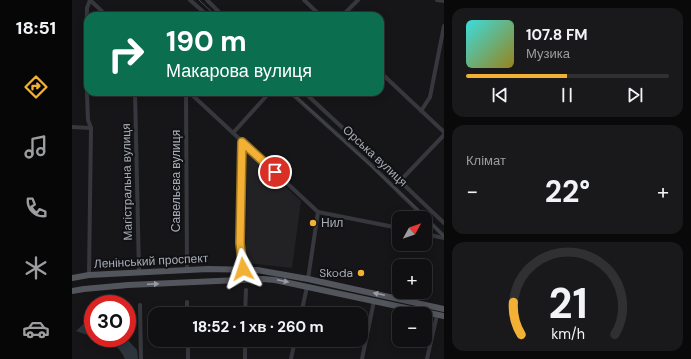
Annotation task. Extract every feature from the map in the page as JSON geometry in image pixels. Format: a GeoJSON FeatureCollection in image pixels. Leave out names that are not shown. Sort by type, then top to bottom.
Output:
{"type":"FeatureCollection","features":[{"type":"Feature","properties":{"kind":"main road","name":"Ленінський проспект"},"geometry":{"type":"LineString","coordinates":[[72,278],[89,275],[138,272],[243,269],[274,272],[444,309]]}},
{"type":"Feature","properties":{"kind":"main road"},"geometry":{"type":"LineString","coordinates":[[128,285],[124,282],[124,276],[131,273]]}},
{"type":"Feature","properties":{"kind":"main road"},"geometry":{"type":"LineString","coordinates":[[116,274],[121,276],[121,282],[118,286]]}},
{"type":"Feature","properties":{"kind":"main road","name":"Ленінський проспект"},"geometry":{"type":"LineString","coordinates":[[72,291],[128,285],[262,279],[307,286],[441,316]]}},
{"type":"Feature","properties":{"kind":"street"},"geometry":{"type":"LineString","coordinates":[[87,12],[90,0],[103,12]]}},
{"type":"Feature","properties":{"kind":"street"},"geometry":{"type":"LineString","coordinates":[[190,0],[204,12]]}},
{"type":"Feature","properties":{"kind":"street"},"geometry":{"type":"LineString","coordinates":[[207,0],[219,12]]}},
{"type":"Feature","properties":{"kind":"street"},"geometry":{"type":"LineString","coordinates":[[304,0],[317,12]]}},
{"type":"Feature","properties":{"kind":"street"},"geometry":{"type":"LineString","coordinates":[[346,12],[358,0]]}},
{"type":"Feature","properties":{"kind":"street"},"geometry":{"type":"LineString","coordinates":[[437,0],[444,1]]}},
{"type":"Feature","properties":{"kind":"street"},"geometry":{"type":"LineString","coordinates":[[421,111],[430,97],[444,26]]}},
{"type":"Feature","properties":{"kind":"street"},"geometry":{"type":"LineString","coordinates":[[384,76],[444,134],[400,180]]}},
{"type":"Feature","properties":{"kind":"street"},"geometry":{"type":"LineString","coordinates":[[87,96],[88,120],[91,128],[89,275]]}},
{"type":"Feature","properties":{"kind":"street","name":"Магістральна вулиця"},"geometry":{"type":"LineString","coordinates":[[135,96],[138,272]]}},
{"type":"Feature","properties":{"kind":"street","name":"Савельєва вулиця"},"geometry":{"type":"LineString","coordinates":[[187,96],[187,270]]}},
{"type":"Feature","properties":{"kind":"street"},"geometry":{"type":"LineString","coordinates":[[191,96],[318,212],[392,227]]}},
{"type":"Feature","properties":{"kind":"street"},"geometry":{"type":"LineString","coordinates":[[233,133],[266,96]]}},
{"type":"Feature","properties":{"kind":"street","name":"Орська вулиця"},"geometry":{"type":"LineString","coordinates":[[294,96],[370,164],[444,237]]}},
{"type":"Feature","properties":{"kind":"street"},"geometry":{"type":"LineString","coordinates":[[308,96],[400,180],[444,223]]}},
{"type":"Feature","properties":{"kind":"street"},"geometry":{"type":"LineString","coordinates":[[72,127],[91,128]]}},
{"type":"Feature","properties":{"kind":"street"},"geometry":{"type":"LineString","coordinates":[[242,142],[240,243],[243,269]]}},
{"type":"Feature","properties":{"kind":"street"},"geometry":{"type":"LineString","coordinates":[[308,279],[318,212]]}},
{"type":"Feature","properties":{"kind":"street"},"geometry":{"type":"LineString","coordinates":[[432,235],[444,237]]}},
{"type":"Feature","properties":{"kind":"street"},"geometry":{"type":"LineString","coordinates":[[302,307],[307,286]]}},
{"type":"Feature","properties":{"kind":"street"},"geometry":{"type":"LineString","coordinates":[[246,290],[246,307]]}},
{"type":"Feature","properties":{"kind":"street"},"geometry":{"type":"LineString","coordinates":[[362,359],[374,301]]}},
{"type":"Feature","properties":{"kind":"street"},"geometry":{"type":"LineString","coordinates":[[187,302],[187,307]]}},
{"type":"Feature","properties":{"kind":"street"},"geometry":{"type":"LineString","coordinates":[[140,305],[141,359]]}},
{"type":"Feature","properties":{"kind":"street"},"geometry":{"type":"LineString","coordinates":[[427,359],[441,316]]}},
{"type":"Feature","properties":{"kind":"street"},"geometry":{"type":"LineString","coordinates":[[188,347],[188,359]]}},
{"type":"Feature","properties":{"kind":"street"},"geometry":{"type":"LineString","coordinates":[[245,347],[245,359]]}},
{"type":"Feature","properties":{"kind":"street"},"geometry":{"type":"LineString","coordinates":[[291,359],[294,347]]}},
{"type":"Feature","properties":{"kind":"shaded area"},"geometry":{"type":"Polygon","coordinates":[[[247,152],[301,201],[292,268],[246,263],[247,152]]]}},
{"type":"Feature","properties":{"kind":"shaded area"},"geometry":{"type":"Polygon","coordinates":[[[84,323],[84,334],[76,331],[84,323]]]}},
{"type":"Feature","properties":{"kind":"shaded area"},"geometry":{"type":"Polygon","coordinates":[[[117,347],[134,347],[137,350],[138,359],[125,359],[117,347]]]}},
{"type":"Feature","properties":{"kind":"tram line"},"geometry":{"type":"LineString","coordinates":[[199,0],[212,12]]}},
{"type":"Feature","properties":{"kind":"tram line"},"geometry":{"type":"LineString","coordinates":[[295,96],[424,215],[444,237]]}},
{"type":"Feature","properties":{"kind":"place","name":"Нил"},"geometry":{"type":"Point","coordinates":[313,223]}},
{"type":"Feature","properties":{"kind":"place","name":"Skoda"},"geometry":{"type":"Point","coordinates":[361,273]}},
{"type":"Feature","properties":{"kind":"route"},"geometry":{"type":"LineString","coordinates":[[243,269],[240,243],[242,142],[275,172]]}}]}
